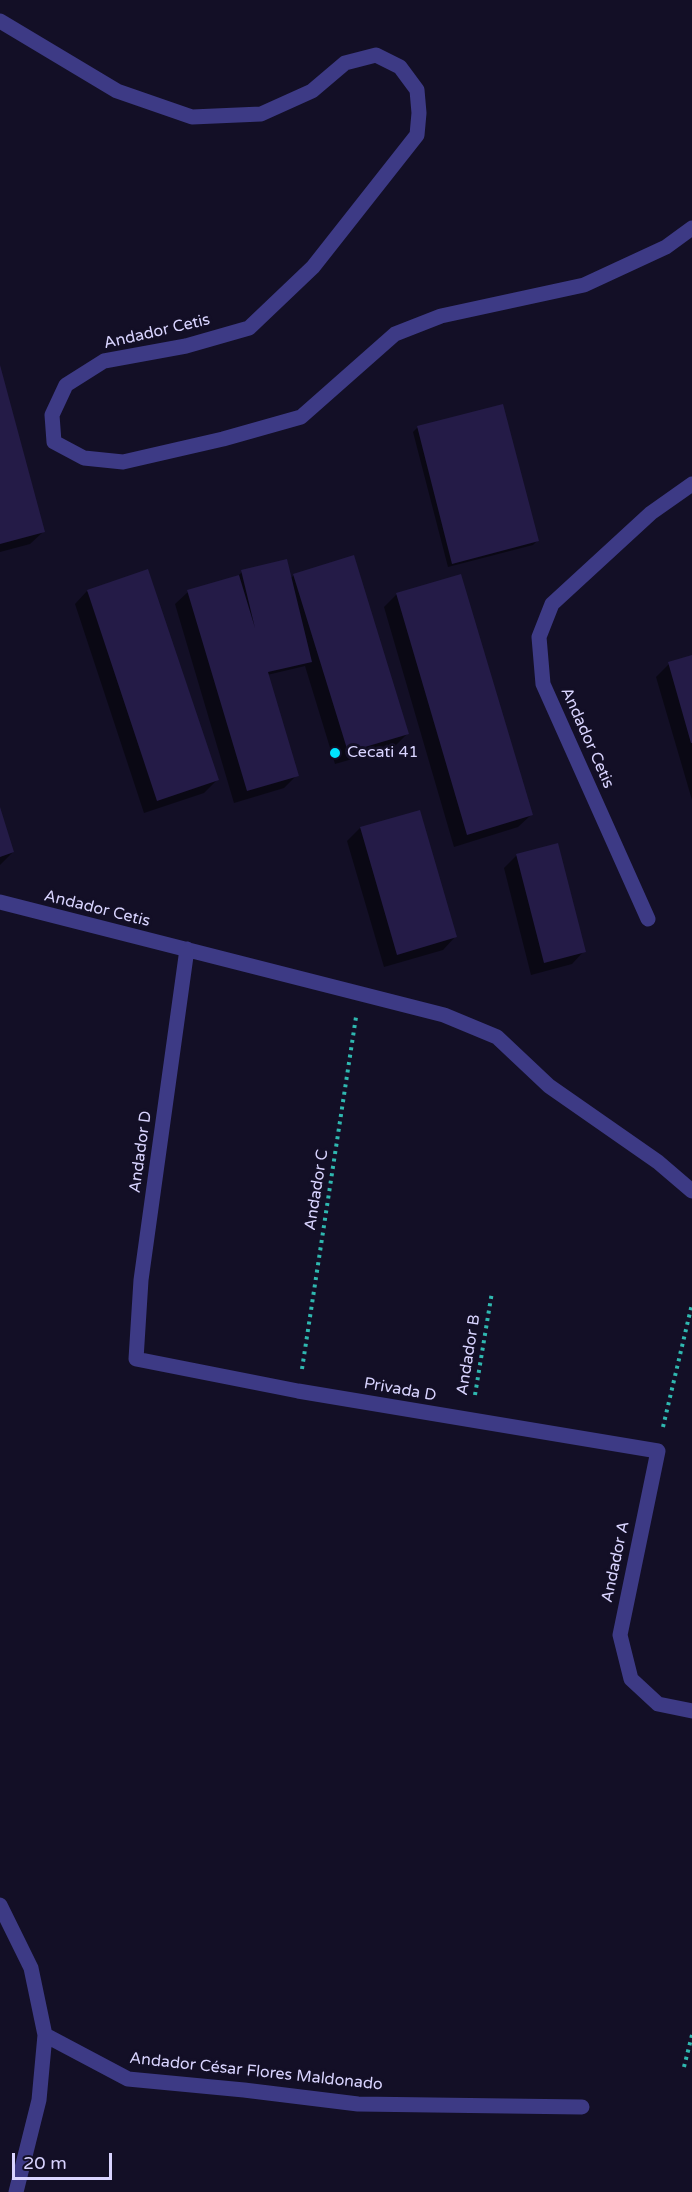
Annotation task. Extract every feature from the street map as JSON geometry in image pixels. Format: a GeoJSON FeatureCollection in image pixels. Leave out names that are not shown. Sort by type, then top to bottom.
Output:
{"type":"FeatureCollection","features":[{"type":"Feature","properties":{"kind":"street","name":"Andador Cetis"},"geometry":{"type":"LineString","coordinates":[[0,21],[117,91],[192,117],[261,114],[312,91],[345,63],[376,54],[400,67],[417,90],[420,113],[417,135],[313,267],[249,328],[186,346],[104,361],[66,385],[52,415],[54,441],[84,458],[123,462],[223,439],[301,417],[394,334],[441,316],[585,285],[666,247],[692,228]]}},
{"type":"Feature","properties":{"kind":"street","name":"Andador Cetis"},"geometry":{"type":"LineString","coordinates":[[648,919],[543,684],[539,637],[552,604],[651,513],[692,484]]}},
{"type":"Feature","properties":{"kind":"street","name":"Andador Cetis"},"geometry":{"type":"LineString","coordinates":[[0,902],[444,1015],[496,1037],[549,1086],[658,1162],[692,1191]]}},
{"type":"Feature","properties":{"kind":"street","name":"Andador D"},"geometry":{"type":"LineString","coordinates":[[136,1359],[141,1280],[187,949]]}},
{"type":"Feature","properties":{"kind":"street","name":"Privada D"},"geometry":{"type":"LineString","coordinates":[[136,1359],[298,1391],[658,1451]]}},
{"type":"Feature","properties":{"kind":"street","name":"Andador A"},"geometry":{"type":"LineString","coordinates":[[658,1451],[620,1635],[631,1679],[658,1704],[692,1711]]}},
{"type":"Feature","properties":{"kind":"street"},"geometry":{"type":"LineString","coordinates":[[0,1905],[31,1968],[45,2035],[39,2100],[16,2192]]}},
{"type":"Feature","properties":{"kind":"street","name":"Andador César Flores Maldonado"},"geometry":{"type":"LineString","coordinates":[[45,2035],[128,2079],[358,2104],[582,2107]]}},
{"type":"Feature","properties":{"kind":"path","name":"Andador C"},"geometry":{"type":"LineString","coordinates":[[298,1391],[360,993]]}},
{"type":"Feature","properties":{"kind":"path","name":"Andador B"},"geometry":{"type":"LineString","coordinates":[[471,1421],[492,1292]]}},
{"type":"Feature","properties":{"kind":"path"},"geometry":{"type":"LineString","coordinates":[[658,1451],[692,1304]]}},
{"type":"Feature","properties":{"kind":"path"},"geometry":{"type":"LineString","coordinates":[[684,2067],[692,2035]]}},
{"type":"Feature","properties":{"kind":"building"},"geometry":{"type":"Polygon","coordinates":[[[0,365],[45,532],[0,544],[0,365]]]}},
{"type":"Feature","properties":{"kind":"building"},"geometry":{"type":"Polygon","coordinates":[[[503,404],[539,541],[452,564],[417,426],[503,404]]]}},
{"type":"Feature","properties":{"kind":"building"},"geometry":{"type":"Polygon","coordinates":[[[354,555],[409,734],[348,752],[293,574],[354,555]]]}},
{"type":"Feature","properties":{"kind":"building"},"geometry":{"type":"Polygon","coordinates":[[[287,559],[312,662],[268,672],[299,776],[247,791],[187,590],[239,575],[255,628],[241,570],[287,559]]]}},
{"type":"Feature","properties":{"kind":"building"},"geometry":{"type":"Polygon","coordinates":[[[148,569],[219,780],[157,801],[87,590],[148,569]]]}},
{"type":"Feature","properties":{"kind":"building"},"geometry":{"type":"Polygon","coordinates":[[[461,574],[533,815],[467,835],[396,593],[461,574]]]}},
{"type":"Feature","properties":{"kind":"building"},"geometry":{"type":"Polygon","coordinates":[[[692,655],[692,743],[691,743],[668,662],[692,655]]]}},
{"type":"Feature","properties":{"kind":"building"},"geometry":{"type":"Polygon","coordinates":[[[0,807],[14,852],[0,857],[0,807]]]}},
{"type":"Feature","properties":{"kind":"building"},"geometry":{"type":"Polygon","coordinates":[[[420,810],[457,937],[397,955],[360,827],[420,810]]]}},
{"type":"Feature","properties":{"kind":"building"},"geometry":{"type":"Polygon","coordinates":[[[558,843],[586,952],[544,963],[516,854],[558,843]]]}},
{"type":"Feature","properties":{"kind":"place","name":"Cecati 41"},"geometry":{"type":"Point","coordinates":[335,753]}}]}
